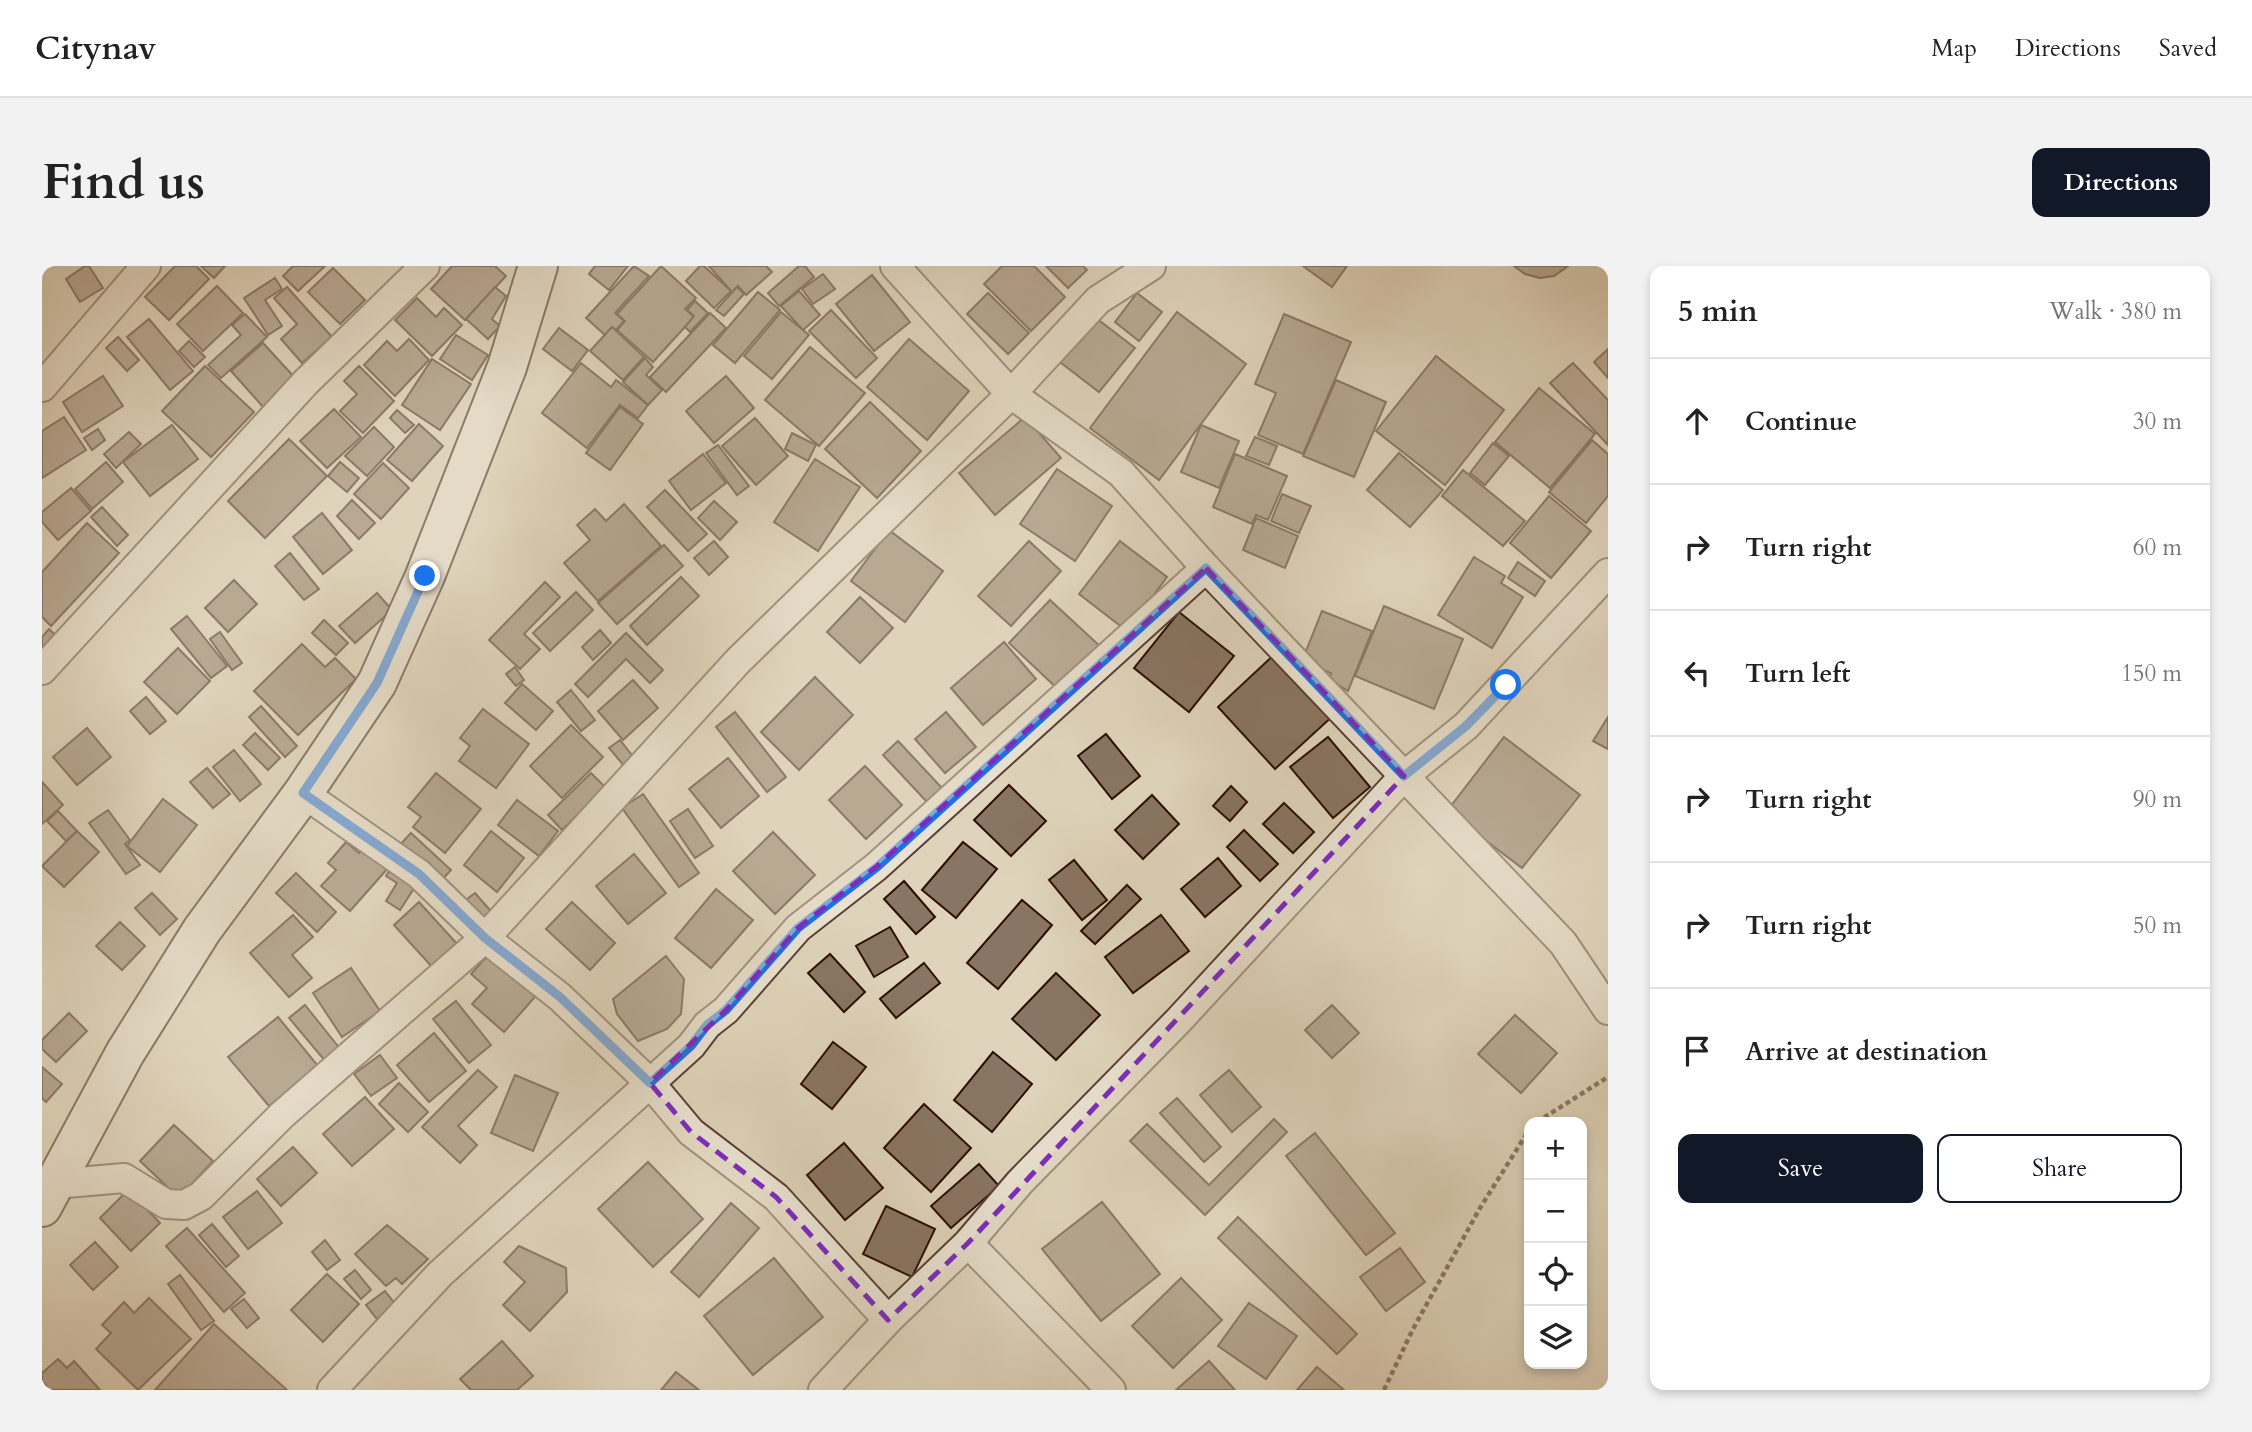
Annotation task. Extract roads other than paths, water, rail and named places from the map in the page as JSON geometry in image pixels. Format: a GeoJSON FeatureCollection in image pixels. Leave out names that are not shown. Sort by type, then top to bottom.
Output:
{"type":"FeatureCollection","features":[{"type":"Feature","properties":{"kind":"main road"},"geometry":{"type":"LineString","coordinates":[[49,1196],[125,1053],[202,930],[303,793],[377,683],[420,588],[507,367],[538,266]]}},
{"type":"Feature","properties":{"kind":"street"},"geometry":{"type":"LineString","coordinates":[[42,387],[146,266]]}},
{"type":"Feature","properties":{"kind":"street"},"geometry":{"type":"LineString","coordinates":[[42,670],[306,382],[425,266]]}},
{"type":"Feature","properties":{"kind":"street"},"geometry":{"type":"LineString","coordinates":[[895,266],[1011,394],[1121,473],[1206,568],[1563,943],[1608,1010]]}},
{"type":"Feature","properties":{"kind":"street"},"geometry":{"type":"LineString","coordinates":[[49,1196],[124,1178],[166,1204],[184,1205],[201,1196],[282,1115],[485,938],[738,662],[1011,394],[1098,300],[1151,266]]}},
{"type":"Feature","properties":{"kind":"street"},"geometry":{"type":"LineString","coordinates":[[332,1390],[440,1274],[691,1046],[707,1025],[726,1010],[798,928],[877,867],[1206,568]]}},
{"type":"Feature","properties":{"kind":"street"},"geometry":{"type":"LineString","coordinates":[[823,1390],[888,1320],[968,1243],[1020,1182],[1178,1021],[1404,776],[1466,726],[1604,583]]}},
{"type":"Feature","properties":{"kind":"street"},"geometry":{"type":"LineString","coordinates":[[303,793],[419,874],[485,938],[560,997],[650,1083],[691,1132],[776,1197],[888,1320]]}},
{"type":"Feature","properties":{"kind":"street"},"geometry":{"type":"LineString","coordinates":[[968,1243],[1111,1390]]}}]}
